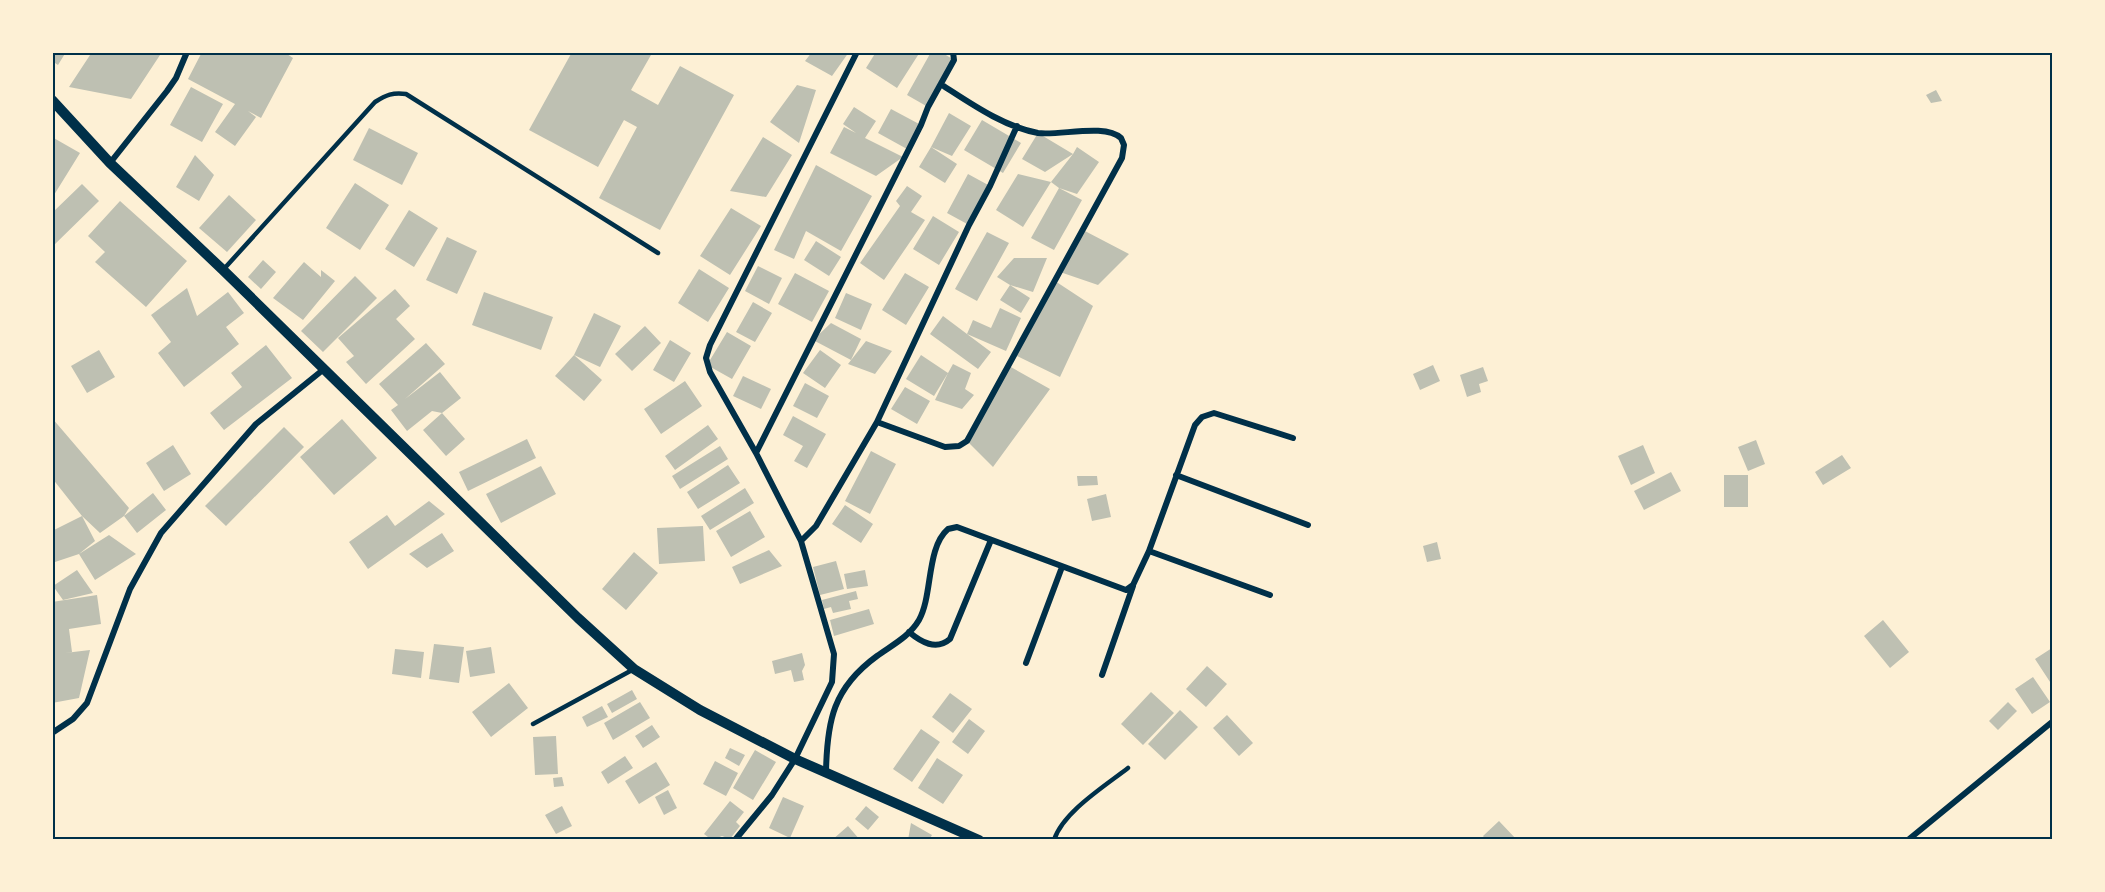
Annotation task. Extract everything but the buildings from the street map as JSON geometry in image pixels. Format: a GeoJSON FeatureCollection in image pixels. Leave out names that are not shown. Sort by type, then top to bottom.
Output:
{"type":"FeatureCollection","features":[{"type":"Feature","properties":{"kind":"street"},"geometry":{"type":"LineString","coordinates":[[110,163],[167,91],[176,78],[187,52]]}},
{"type":"Feature","properties":{"kind":"street"},"geometry":{"type":"LineString","coordinates":[[735,840],[772,795],[795,759],[832,682],[834,654],[801,541],[756,453],[710,372],[706,358],[857,52]]}},
{"type":"Feature","properties":{"kind":"street"},"geometry":{"type":"LineString","coordinates":[[756,453],[928,107],[942,85],[954,60],[953,52]]}},
{"type":"Feature","properties":{"kind":"street"},"geometry":{"type":"LineString","coordinates":[[876,422],[945,447],[959,446],[967,441],[1124,154],[1123,141],[1118,135],[1110,132],[1038,133],[989,116],[942,85]]}},
{"type":"Feature","properties":{"kind":"street"},"geometry":{"type":"LineString","coordinates":[[52,100],[110,163],[223,270],[578,618],[634,669],[700,710],[795,759],[979,840]]}},
{"type":"Feature","properties":{"kind":"street"},"geometry":{"type":"LineString","coordinates":[[801,541],[816,526],[876,422],[1017,126]]}},
{"type":"Feature","properties":{"kind":"street"},"geometry":{"type":"LineString","coordinates":[[52,733],[74,719],[87,703],[130,589],[161,533],[256,424],[324,369]]}},
{"type":"Feature","properties":{"kind":"street"},"geometry":{"type":"LineString","coordinates":[[1102,675],[1133,585],[1149,551],[1195,425],[1202,417],[1214,413],[1293,438]]}},
{"type":"Feature","properties":{"kind":"street"},"geometry":{"type":"LineString","coordinates":[[1176,475],[1308,525]]}},
{"type":"Feature","properties":{"kind":"street"},"geometry":{"type":"LineString","coordinates":[[826,772],[828,728],[846,685],[876,657],[909,632],[922,613],[936,551],[942,534],[948,529],[957,527],[1122,590],[1133,585]]}},
{"type":"Feature","properties":{"kind":"street"},"geometry":{"type":"LineString","coordinates":[[909,632],[930,644],[938,645],[950,639],[991,540]]}},
{"type":"Feature","properties":{"kind":"street"},"geometry":{"type":"LineString","coordinates":[[1149,551],[1270,596]]}},
{"type":"Feature","properties":{"kind":"street"},"geometry":{"type":"LineString","coordinates":[[1026,663],[1062,567]]}},
{"type":"Feature","properties":{"kind":"street"},"geometry":{"type":"LineString","coordinates":[[1908,840],[2052,722]]}},
{"type":"Feature","properties":{"kind":"lane"},"geometry":{"type":"LineString","coordinates":[[223,270],[375,102],[386,95],[396,93],[406,94],[658,253]]}},
{"type":"Feature","properties":{"kind":"lane"},"geometry":{"type":"LineString","coordinates":[[533,724],[634,669]]}},
{"type":"Feature","properties":{"kind":"lane"},"geometry":{"type":"LineString","coordinates":[[1054,840],[1061,825],[1074,811],[1128,768]]}}]}
